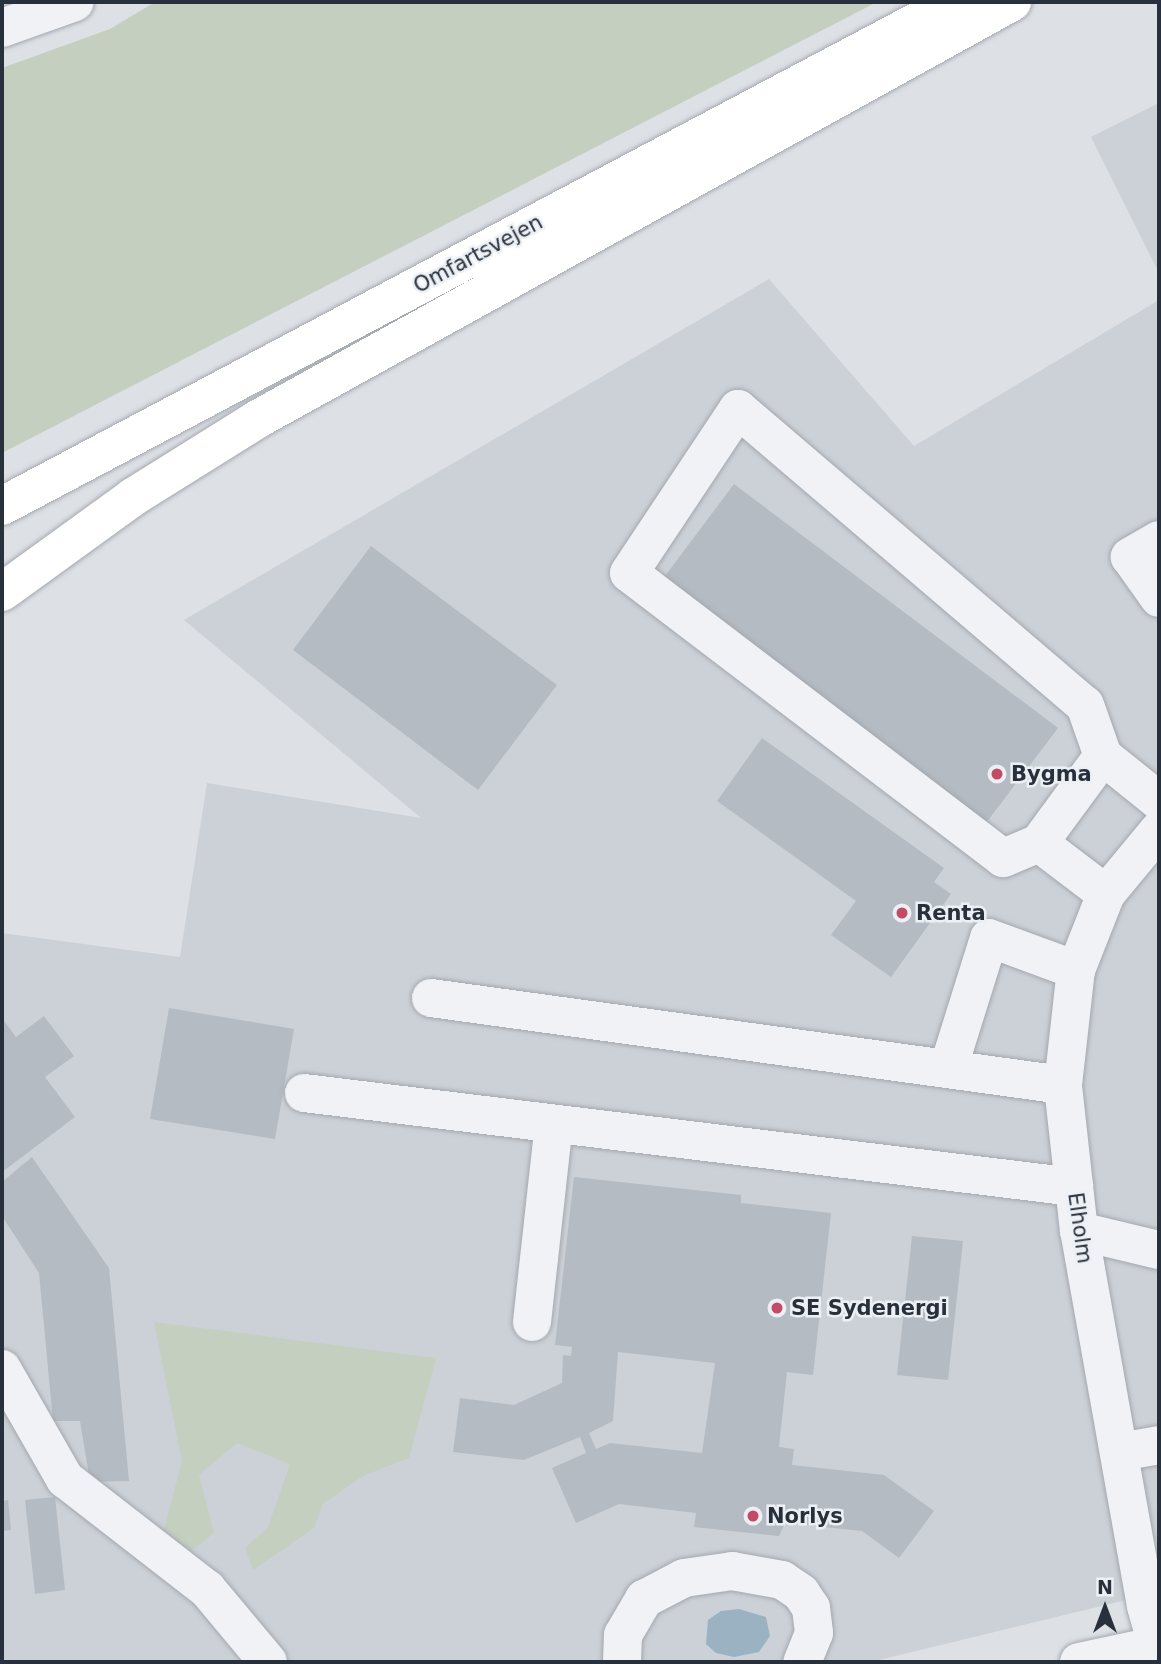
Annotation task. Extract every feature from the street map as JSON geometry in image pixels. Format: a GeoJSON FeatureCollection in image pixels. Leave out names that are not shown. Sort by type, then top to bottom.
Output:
{"type":"FeatureCollection","features":[{"type":"Feature","properties":{"kind":"highway","name":"Omfartsvejen"},"geometry":{"type":"LineString","coordinates":[[2,506],[954,2]]}},
{"type":"Feature","properties":{"kind":"highway"},"geometry":{"type":"LineString","coordinates":[[2,592],[133,497],[256,420],[1012,2]]}},
{"type":"Feature","properties":{"kind":"street"},"geometry":{"type":"LineString","coordinates":[[2,28],[75,2]]}},
{"type":"Feature","properties":{"kind":"street"},"geometry":{"type":"LineString","coordinates":[[1103,756],[1039,843],[1003,858],[629,573],[738,409],[1085,705],[1103,756],[1159,801]]}},
{"type":"Feature","properties":{"kind":"street"},"geometry":{"type":"LineString","coordinates":[[1159,540],[1130,557],[1159,598]]}},
{"type":"Feature","properties":{"kind":"street","name":"Elholm"},"geometry":{"type":"LineString","coordinates":[[1158,1645],[1146,1605],[1079,1231],[1063,1085],[1076,970],[1106,894],[1159,830]]}},
{"type":"Feature","properties":{"kind":"street"},"geometry":{"type":"LineString","coordinates":[[1039,843],[1106,894]]}},
{"type":"Feature","properties":{"kind":"street"},"geometry":{"type":"LineString","coordinates":[[948,1069],[989,938],[1076,970]]}},
{"type":"Feature","properties":{"kind":"street"},"geometry":{"type":"LineString","coordinates":[[430,998],[1063,1085]]}},
{"type":"Feature","properties":{"kind":"street"},"geometry":{"type":"LineString","coordinates":[[304,1093],[1074,1187]]}},
{"type":"Feature","properties":{"kind":"street"},"geometry":{"type":"LineString","coordinates":[[532,1322],[554,1124]]}},
{"type":"Feature","properties":{"kind":"street"},"geometry":{"type":"LineString","coordinates":[[1079,1231],[1159,1250]]}},
{"type":"Feature","properties":{"kind":"street"},"geometry":{"type":"LineString","coordinates":[[2,1369],[65,1479],[207,1589],[268,1662]]}},
{"type":"Feature","properties":{"kind":"street"},"geometry":{"type":"LineString","coordinates":[[1120,1452],[1159,1445]]}},
{"type":"Feature","properties":{"kind":"street"},"geometry":{"type":"LineString","coordinates":[[622,1662],[623,1636],[644,1599],[684,1578],[732,1571],[782,1580],[801,1593],[811,1608],[814,1633],[802,1662]]}},
{"type":"Feature","properties":{"kind":"street"},"geometry":{"type":"LineString","coordinates":[[1079,1662],[1158,1645]]}},
{"type":"Feature","properties":{"kind":"shaded area"},"geometry":{"type":"Polygon","coordinates":[[[1159,103],[1159,273],[1091,137],[1159,103]]]}},
{"type":"Feature","properties":{"kind":"shaded area"},"geometry":{"type":"Polygon","coordinates":[[[769,279],[914,446],[1159,300],[1159,1592],[871,1662],[2,1662],[2,933],[180,957],[207,783],[421,818],[184,620],[769,279]]]}},
{"type":"Feature","properties":{"kind":"green space"},"geometry":{"type":"Polygon","coordinates":[[[155,2],[877,2],[2,453],[2,68],[110,29],[155,2]]]}},
{"type":"Feature","properties":{"kind":"green space"},"geometry":{"type":"Polygon","coordinates":[[[154,1322],[436,1358],[409,1458],[363,1476],[323,1504],[314,1528],[253,1570],[245,1548],[268,1527],[290,1464],[237,1443],[199,1475],[214,1533],[191,1551],[164,1530],[182,1461],[154,1322]]]}},
{"type":"Feature","properties":{"kind":"water"},"geometry":{"type":"Polygon","coordinates":[[[739,1609],[766,1617],[770,1636],[759,1652],[734,1657],[716,1653],[706,1644],[708,1620],[721,1611],[739,1609]]]}},
{"type":"Feature","properties":{"kind":"building"},"geometry":{"type":"Polygon","coordinates":[[[734,484],[1058,728],[983,827],[659,584],[734,484]]]}},
{"type":"Feature","properties":{"kind":"building"},"geometry":{"type":"Polygon","coordinates":[[[371,546],[557,685],[478,790],[293,650],[371,546]]]}},
{"type":"Feature","properties":{"kind":"building"},"geometry":{"type":"Polygon","coordinates":[[[762,738],[944,868],[934,882],[951,894],[891,977],[831,935],[856,901],[717,801],[762,738]]]}},
{"type":"Feature","properties":{"kind":"building"},"geometry":{"type":"Polygon","coordinates":[[[169,1008],[294,1029],[275,1139],[150,1119],[169,1008]]]}},
{"type":"Feature","properties":{"kind":"building"},"geometry":{"type":"Polygon","coordinates":[[[44,1016],[74,1056],[45,1077],[75,1117],[2,1172],[2,1018],[16,1037],[44,1016]]]}},
{"type":"Feature","properties":{"kind":"building"},"geometry":{"type":"Polygon","coordinates":[[[32,1157],[109,1268],[129,1481],[90,1482],[80,1421],[53,1421],[39,1273],[2,1216],[2,1182],[32,1157]]]}},
{"type":"Feature","properties":{"kind":"building"},"geometry":{"type":"Polygon","coordinates":[[[574,1177],[741,1195],[741,1203],[831,1213],[813,1375],[787,1372],[779,1447],[794,1449],[792,1465],[884,1475],[934,1511],[899,1558],[862,1531],[785,1523],[779,1536],[694,1527],[696,1513],[619,1504],[576,1523],[552,1468],[586,1453],[580,1437],[524,1460],[453,1452],[460,1398],[514,1405],[562,1383],[563,1355],[571,1356],[572,1347],[555,1345],[574,1177]],[[618,1352],[613,1421],[589,1433],[596,1449],[610,1443],[702,1453],[715,1363],[618,1352]]]}},
{"type":"Feature","properties":{"kind":"building"},"geometry":{"type":"Polygon","coordinates":[[[912,1236],[963,1241],[948,1380],[897,1375],[912,1236]]]}},
{"type":"Feature","properties":{"kind":"building"},"geometry":{"type":"Polygon","coordinates":[[[55,1497],[65,1590],[35,1594],[25,1500],[55,1497]]]}},
{"type":"Feature","properties":{"kind":"building"},"geometry":{"type":"Polygon","coordinates":[[[8,1500],[11,1530],[2,1531],[2,1501],[8,1500]]]}},
{"type":"Feature","properties":{"kind":"place","name":"Bygma"},"geometry":{"type":"Point","coordinates":[997,774]}},
{"type":"Feature","properties":{"kind":"place","name":"Renta"},"geometry":{"type":"Point","coordinates":[902,913]}},
{"type":"Feature","properties":{"kind":"place","name":"SE Sydenergi"},"geometry":{"type":"Point","coordinates":[777,1308]}},
{"type":"Feature","properties":{"kind":"place","name":"Norlys"},"geometry":{"type":"Point","coordinates":[753,1516]}}]}
